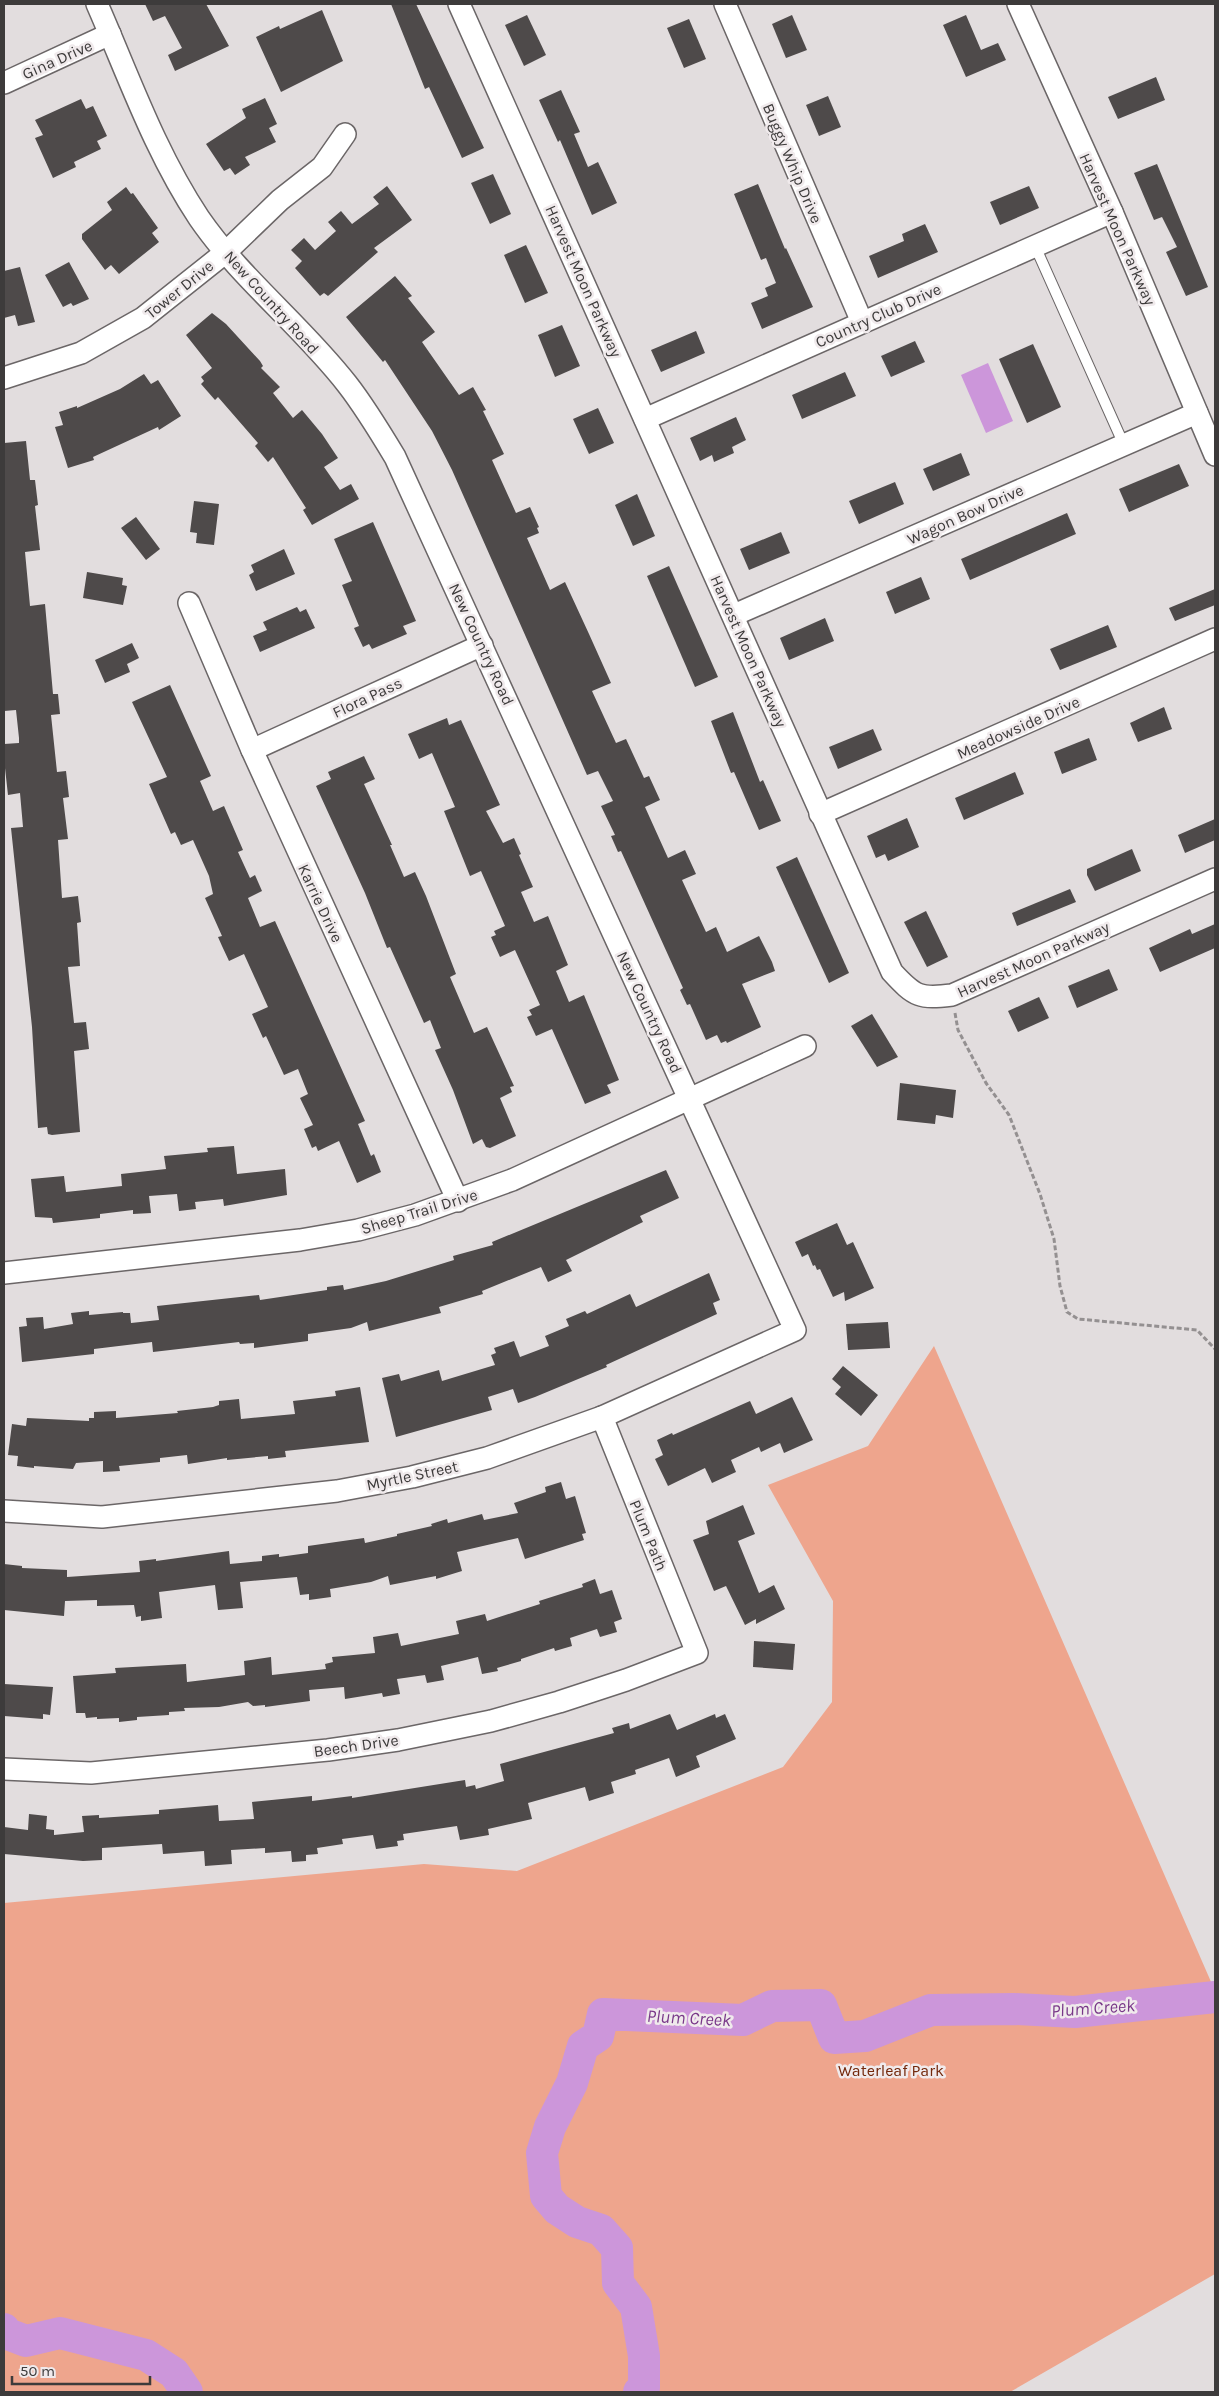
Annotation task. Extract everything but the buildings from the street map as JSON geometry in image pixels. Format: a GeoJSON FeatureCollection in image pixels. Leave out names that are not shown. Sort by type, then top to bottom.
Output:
{"type":"FeatureCollection","features":[{"type":"Feature","properties":{"kind":"street","name":"New Country Road"},"geometry":{"type":"LineString","coordinates":[[97,4],[158,148],[200,219],[226,252],[346,384],[372,419],[411,489],[795,1330]]}},
{"type":"Feature","properties":{"kind":"street","name":"Harvest Moon Parkway"},"geometry":{"type":"LineString","coordinates":[[459,4],[892,972],[904,985],[925,998],[952,995],[1215,879]]}},
{"type":"Feature","properties":{"kind":"street","name":"Buggy Whip Drive"},"geometry":{"type":"LineString","coordinates":[[725,4],[862,322]]}},
{"type":"Feature","properties":{"kind":"street","name":"Harvest Moon Parkway"},"geometry":{"type":"LineString","coordinates":[[1018,4],[1112,212],[1215,455]]}},
{"type":"Feature","properties":{"kind":"street","name":"Gina Drive"},"geometry":{"type":"LineString","coordinates":[[4,83],[110,34]]}},
{"type":"Feature","properties":{"kind":"street","name":"Tower Drive"},"geometry":{"type":"LineString","coordinates":[[4,378],[81,352],[143,318],[226,252],[280,200],[322,167],[345,134]]}},
{"type":"Feature","properties":{"kind":"street","name":"Country Club Drive"},"geometry":{"type":"LineString","coordinates":[[645,419],[1112,212]]}},
{"type":"Feature","properties":{"kind":"street","name":"Wagon Bow Drive"},"geometry":{"type":"LineString","coordinates":[[734,616],[1197,413]]}},
{"type":"Feature","properties":{"kind":"street","name":"Karrie Drive"},"geometry":{"type":"LineString","coordinates":[[189,603],[252,750],[458,1201]]}},
{"type":"Feature","properties":{"kind":"street","name":"Meadowside Drive"},"geometry":{"type":"LineString","coordinates":[[820,814],[1215,640]]}},
{"type":"Feature","properties":{"kind":"street","name":"Flora Pass"},"geometry":{"type":"LineString","coordinates":[[252,750],[482,645]]}},
{"type":"Feature","properties":{"kind":"street","name":"Sheep Trail Drive"},"geometry":{"type":"LineString","coordinates":[[4,1273],[300,1240],[358,1230],[458,1201],[512,1180],[805,1046]]}},
{"type":"Feature","properties":{"kind":"street","name":"Myrtle Street"},"geometry":{"type":"LineString","coordinates":[[4,1511],[102,1517],[337,1491],[412,1477],[486,1458],[602,1417],[795,1330]]}},
{"type":"Feature","properties":{"kind":"street","name":"Plum Path"},"geometry":{"type":"LineString","coordinates":[[602,1417],[697,1652]]}},
{"type":"Feature","properties":{"kind":"street","name":"Beech Drive"},"geometry":{"type":"LineString","coordinates":[[4,1768],[91,1773],[328,1750],[398,1740],[490,1721],[559,1702],[626,1680],[697,1652]]}},
{"type":"Feature","properties":{"kind":"lane"},"geometry":{"type":"LineString","coordinates":[[1035,246],[1124,445]]}},
{"type":"Feature","properties":{"kind":"path"},"geometry":{"type":"LineString","coordinates":[[952,995],[958,1030],[986,1083],[1009,1115],[1040,1194],[1054,1239],[1067,1312],[1078,1319],[1197,1330],[1215,1349]]}},
{"type":"Feature","properties":{"kind":"green space","name":"Waterleaf Park"},"geometry":{"type":"Polygon","coordinates":[[[934,1346],[1215,1991],[1215,2274],[1010,2392],[4,2392],[4,1903],[424,1864],[517,1871],[783,1767],[832,1702],[833,1601],[768,1485],[868,1446],[934,1346]]]}},
{"type":"Feature","properties":{"kind":"shaded area"},"geometry":{"type":"Polygon","coordinates":[[[988,363],[1013,421],[986,433],[961,375],[988,363]]]}},
{"type":"Feature","properties":{"kind":"waterway","name":"Plum Creek"},"geometry":{"type":"LineString","coordinates":[[639,2392],[644,2388],[644,2356],[636,2307],[618,2283],[617,2248],[601,2230],[577,2222],[557,2209],[546,2196],[542,2153],[550,2127],[572,2083],[583,2046],[598,2036],[603,2014],[743,2020],[772,2006],[821,2005],[834,2038],[865,2036],[931,2010],[1014,2009],[1075,2012],[1215,1997]]}},
{"type":"Feature","properties":{"kind":"waterway","name":"Plum Creek"},"geometry":{"type":"LineString","coordinates":[[4,2329],[5,2333],[26,2341],[60,2333],[146,2355],[174,2373],[187,2392]]}}]}
